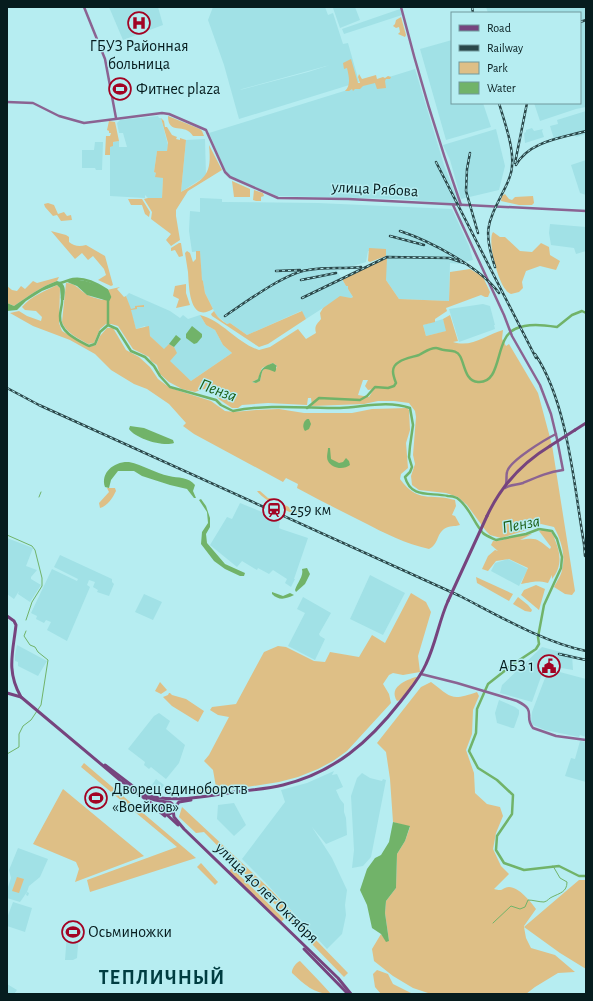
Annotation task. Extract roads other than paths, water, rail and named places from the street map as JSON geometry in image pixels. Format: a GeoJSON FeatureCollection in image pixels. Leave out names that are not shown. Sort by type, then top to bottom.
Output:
{"type":"FeatureCollection","features":[{"type":"Feature","properties":{"kind":"main road"},"geometry":{"type":"LineString","coordinates":[[366,742],[336,763],[299,780],[273,787],[167,802],[162,805],[164,812],[170,814],[176,804],[181,802],[273,788],[302,781],[337,764],[366,742],[390,718],[422,674],[433,649],[448,601],[496,499],[530,459],[586,424]]}},
{"type":"Feature","properties":{"kind":"main road"},"geometry":{"type":"LineString","coordinates":[[7,616],[14,621],[16,625],[11,658],[11,672],[15,685],[21,696]]}},
{"type":"Feature","properties":{"kind":"main road"},"geometry":{"type":"LineString","coordinates":[[7,693],[21,696]]}},
{"type":"Feature","properties":{"kind":"main road","name":"улица 40 лет Октября"},"geometry":{"type":"LineString","coordinates":[[21,696],[34,709],[179,826]]}},
{"type":"Feature","properties":{"kind":"main road","name":"улица 40 лет Октября"},"geometry":{"type":"LineString","coordinates":[[96,760],[131,785],[141,795],[164,812],[349,993]]}},
{"type":"Feature","properties":{"kind":"main road"},"geometry":{"type":"LineString","coordinates":[[141,795],[160,799],[191,798]]}},
{"type":"Feature","properties":{"kind":"main road","name":"улица 40 лет Октября"},"geometry":{"type":"LineString","coordinates":[[141,795],[155,800],[172,803],[175,818],[184,829],[338,978],[349,993]]}},
{"type":"Feature","properties":{"kind":"street"},"geometry":{"type":"LineString","coordinates":[[7,102],[33,103],[59,116],[78,122],[116,118],[105,59],[84,7]]}},
{"type":"Feature","properties":{"kind":"street"},"geometry":{"type":"LineString","coordinates":[[401,7],[413,57],[441,150],[461,205]]}},
{"type":"Feature","properties":{"kind":"street","name":"улица Рябова"},"geometry":{"type":"LineString","coordinates":[[116,118],[162,113],[169,114],[206,130],[225,172],[230,177],[278,198],[348,199],[586,211]]}},
{"type":"Feature","properties":{"kind":"street"},"geometry":{"type":"LineString","coordinates":[[453,205],[502,310],[512,336],[540,386],[551,414],[556,434],[563,470],[545,474],[522,483],[506,487],[507,472],[511,465],[544,440],[556,434]]}},
{"type":"Feature","properties":{"kind":"street"},"geometry":{"type":"LineString","coordinates":[[507,475],[514,476],[513,482],[515,484]]}},
{"type":"Feature","properties":{"kind":"street"},"geometry":{"type":"LineString","coordinates":[[422,674],[517,701],[526,706],[530,711],[530,723],[533,728],[556,736],[585,740]]}},
{"type":"Feature","properties":{"kind":"water"},"geometry":{"type":"Polygon","coordinates":[[[71,279],[90,282],[107,290],[110,297],[108,301],[87,295],[77,286],[67,282],[71,279]]]}},
{"type":"Feature","properties":{"kind":"water"},"geometry":{"type":"Polygon","coordinates":[[[57,281],[64,286],[64,300],[61,300],[60,288],[57,285],[42,291],[26,301],[17,310],[7,311],[7,303],[14,306],[40,289],[57,281]]]}},
{"type":"Feature","properties":{"kind":"water"},"geometry":{"type":"Polygon","coordinates":[[[192,326],[202,334],[202,337],[197,343],[194,344],[186,338],[186,334],[192,326]]]}},
{"type":"Feature","properties":{"kind":"water"},"geometry":{"type":"Polygon","coordinates":[[[176,335],[181,339],[174,347],[169,344],[176,335]]]}},
{"type":"Feature","properties":{"kind":"water"},"geometry":{"type":"Polygon","coordinates":[[[273,363],[277,366],[275,372],[265,369],[262,371],[260,381],[256,383],[252,382],[258,379],[261,371],[264,367],[273,363]]]}},
{"type":"Feature","properties":{"kind":"water"},"geometry":{"type":"Polygon","coordinates":[[[307,419],[309,419],[311,424],[309,429],[305,431],[303,425],[307,419]]]}},
{"type":"Feature","properties":{"kind":"water"},"geometry":{"type":"Polygon","coordinates":[[[130,426],[144,428],[173,440],[174,443],[163,444],[143,439],[132,433],[129,429],[130,426]]]}},
{"type":"Feature","properties":{"kind":"water"},"geometry":{"type":"Polygon","coordinates":[[[328,448],[330,448],[331,459],[339,463],[343,462],[346,458],[350,465],[345,468],[332,466],[327,459],[328,448]]]}},
{"type":"Feature","properties":{"kind":"water"},"geometry":{"type":"Polygon","coordinates":[[[129,462],[164,475],[190,480],[195,485],[193,491],[196,498],[194,498],[187,489],[142,476],[134,471],[118,471],[111,480],[109,488],[105,487],[105,477],[110,468],[119,463],[129,462]]]}},
{"type":"Feature","properties":{"kind":"water"},"geometry":{"type":"Polygon","coordinates":[[[201,499],[206,506],[210,518],[210,527],[206,534],[207,543],[225,564],[245,573],[244,576],[240,576],[225,569],[214,561],[201,544],[202,532],[208,523],[207,512],[199,500],[201,499]]]}},
{"type":"Feature","properties":{"kind":"water"},"geometry":{"type":"Polygon","coordinates":[[[307,568],[310,574],[305,584],[296,592],[295,590],[301,577],[302,569],[307,568]]]}},
{"type":"Feature","properties":{"kind":"water"},"geometry":{"type":"Polygon","coordinates":[[[272,592],[283,596],[290,593],[294,595],[285,598],[277,598],[272,594],[272,592]]]}},
{"type":"Feature","properties":{"kind":"water"},"geometry":{"type":"Polygon","coordinates":[[[393,822],[410,826],[405,841],[397,854],[396,888],[386,901],[385,913],[389,941],[386,942],[381,934],[372,928],[367,905],[360,890],[367,869],[375,858],[381,855],[389,842],[393,822]]]}},
{"type":"Feature","properties":{"kind":"waterway","name":"Пенза"},"geometry":{"type":"LineString","coordinates":[[60,283],[73,279],[82,279],[95,283],[107,290],[110,297],[108,301],[108,325],[100,332],[95,344],[89,346],[79,341],[62,327],[60,322],[62,297]]}},
{"type":"Feature","properties":{"kind":"waterway"},"geometry":{"type":"LineString","coordinates":[[307,408],[319,398],[360,400],[367,396],[375,387],[388,388],[394,386],[396,383],[393,369],[396,364],[434,348],[453,351],[459,354],[470,379],[478,382],[486,381],[491,376],[495,368],[504,341],[508,334],[515,329],[530,325],[557,327],[572,315],[582,311],[586,313]]}},
{"type":"Feature","properties":{"kind":"waterway","name":"Пенза"},"geometry":{"type":"LineString","coordinates":[[108,325],[117,329],[131,351],[145,357],[170,387],[216,400],[221,405],[233,411],[273,407],[340,408],[384,404],[393,404],[410,408],[413,425],[409,457],[412,467],[410,472],[405,477],[412,489],[416,492],[457,498],[468,510],[483,533],[496,540],[526,534],[539,529],[552,531],[557,539],[562,557],[561,568],[544,605],[538,637],[539,644],[536,649],[512,665],[488,684],[477,709],[476,733],[469,751],[478,768],[497,780],[513,795],[512,814],[497,836],[496,850],[504,863],[524,870],[559,866],[579,876],[586,876]]}},
{"type":"Feature","properties":{"kind":"waterway"},"geometry":{"type":"LineString","coordinates":[[39,497],[41,492]]}},
{"type":"Feature","properties":{"kind":"waterway"},"geometry":{"type":"LineString","coordinates":[[7,535],[32,546],[35,550],[42,578],[42,586],[32,602],[26,620]]}},
{"type":"Feature","properties":{"kind":"waterway"},"geometry":{"type":"LineString","coordinates":[[7,754],[19,747],[19,734],[23,726],[31,720],[41,705],[48,660],[38,652],[35,647],[30,645],[24,636],[26,631]]}},
{"type":"Feature","properties":{"kind":"waterway"},"geometry":{"type":"LineString","coordinates":[[493,923],[511,906],[520,909],[525,907],[528,900],[544,902],[564,890],[567,882],[560,878],[553,866]]}},
{"type":"Feature","properties":{"kind":"railway"},"geometry":{"type":"LineString","coordinates":[[472,7],[473,12]]}},
{"type":"Feature","properties":{"kind":"railway"},"geometry":{"type":"LineString","coordinates":[[581,22],[586,20]]}},
{"type":"Feature","properties":{"kind":"railway"},"geometry":{"type":"LineString","coordinates":[[495,267],[489,245],[488,228],[493,212],[508,183],[512,169],[512,151],[499,104]]}},
{"type":"Feature","properties":{"kind":"railway"},"geometry":{"type":"LineString","coordinates":[[515,163],[527,104]]}},
{"type":"Feature","properties":{"kind":"railway"},"geometry":{"type":"LineString","coordinates":[[516,165],[522,157],[538,146],[586,131]]}},
{"type":"Feature","properties":{"kind":"railway"},"geometry":{"type":"LineString","coordinates":[[470,153],[467,169],[466,191],[478,233]]}},
{"type":"Feature","properties":{"kind":"railway"},"geometry":{"type":"LineString","coordinates":[[436,162],[536,358]]}},
{"type":"Feature","properties":{"kind":"railway"},"geometry":{"type":"LineString","coordinates":[[400,231],[425,241],[454,256],[491,283],[499,293]]}},
{"type":"Feature","properties":{"kind":"railway"},"geometry":{"type":"LineString","coordinates":[[390,236],[424,245]]}},
{"type":"Feature","properties":{"kind":"railway"},"geometry":{"type":"LineString","coordinates":[[302,298],[387,257],[449,258],[464,263]]}},
{"type":"Feature","properties":{"kind":"railway"},"geometry":{"type":"LineString","coordinates":[[225,316],[277,282],[299,272],[315,269],[361,267]]}},
{"type":"Feature","properties":{"kind":"railway"},"geometry":{"type":"LineString","coordinates":[[276,271],[300,270]]}},
{"type":"Feature","properties":{"kind":"railway"},"geometry":{"type":"LineString","coordinates":[[301,280],[336,273]]}},
{"type":"Feature","properties":{"kind":"railway"},"geometry":{"type":"LineString","coordinates":[[535,354],[546,374],[555,396],[562,420],[573,471],[585,556]]}},
{"type":"Feature","properties":{"kind":"railway"},"geometry":{"type":"LineString","coordinates":[[7,388],[39,405],[460,596],[538,635],[570,647],[586,651]]}},
{"type":"Feature","properties":{"kind":"railway"},"geometry":{"type":"LineString","coordinates":[[559,654],[586,660]]}},
{"type":"Feature","properties":{"kind":"place","name":"ГБУЗ Районная больница"},"geometry":{"type":"Point","coordinates":[139,23]}},
{"type":"Feature","properties":{"kind":"place","name":"Фитнес plaza"},"geometry":{"type":"Point","coordinates":[120,89]}},
{"type":"Feature","properties":{"kind":"place","name":"259 км"},"geometry":{"type":"Point","coordinates":[274,510]}},
{"type":"Feature","properties":{"kind":"place","name":"АБЗ 1"},"geometry":{"type":"Point","coordinates":[549,666]}},
{"type":"Feature","properties":{"kind":"place","name":"Дворец единоборств «Воейков»"},"geometry":{"type":"Point","coordinates":[96,798]}},
{"type":"Feature","properties":{"kind":"place","name":"Осьминожки"},"geometry":{"type":"Point","coordinates":[73,932]}},
{"type":"Feature","properties":{"kind":"district","name":"ТЕПЛИЧНЫЙ"},"geometry":{"type":"Point","coordinates":[162,978]}}]}
